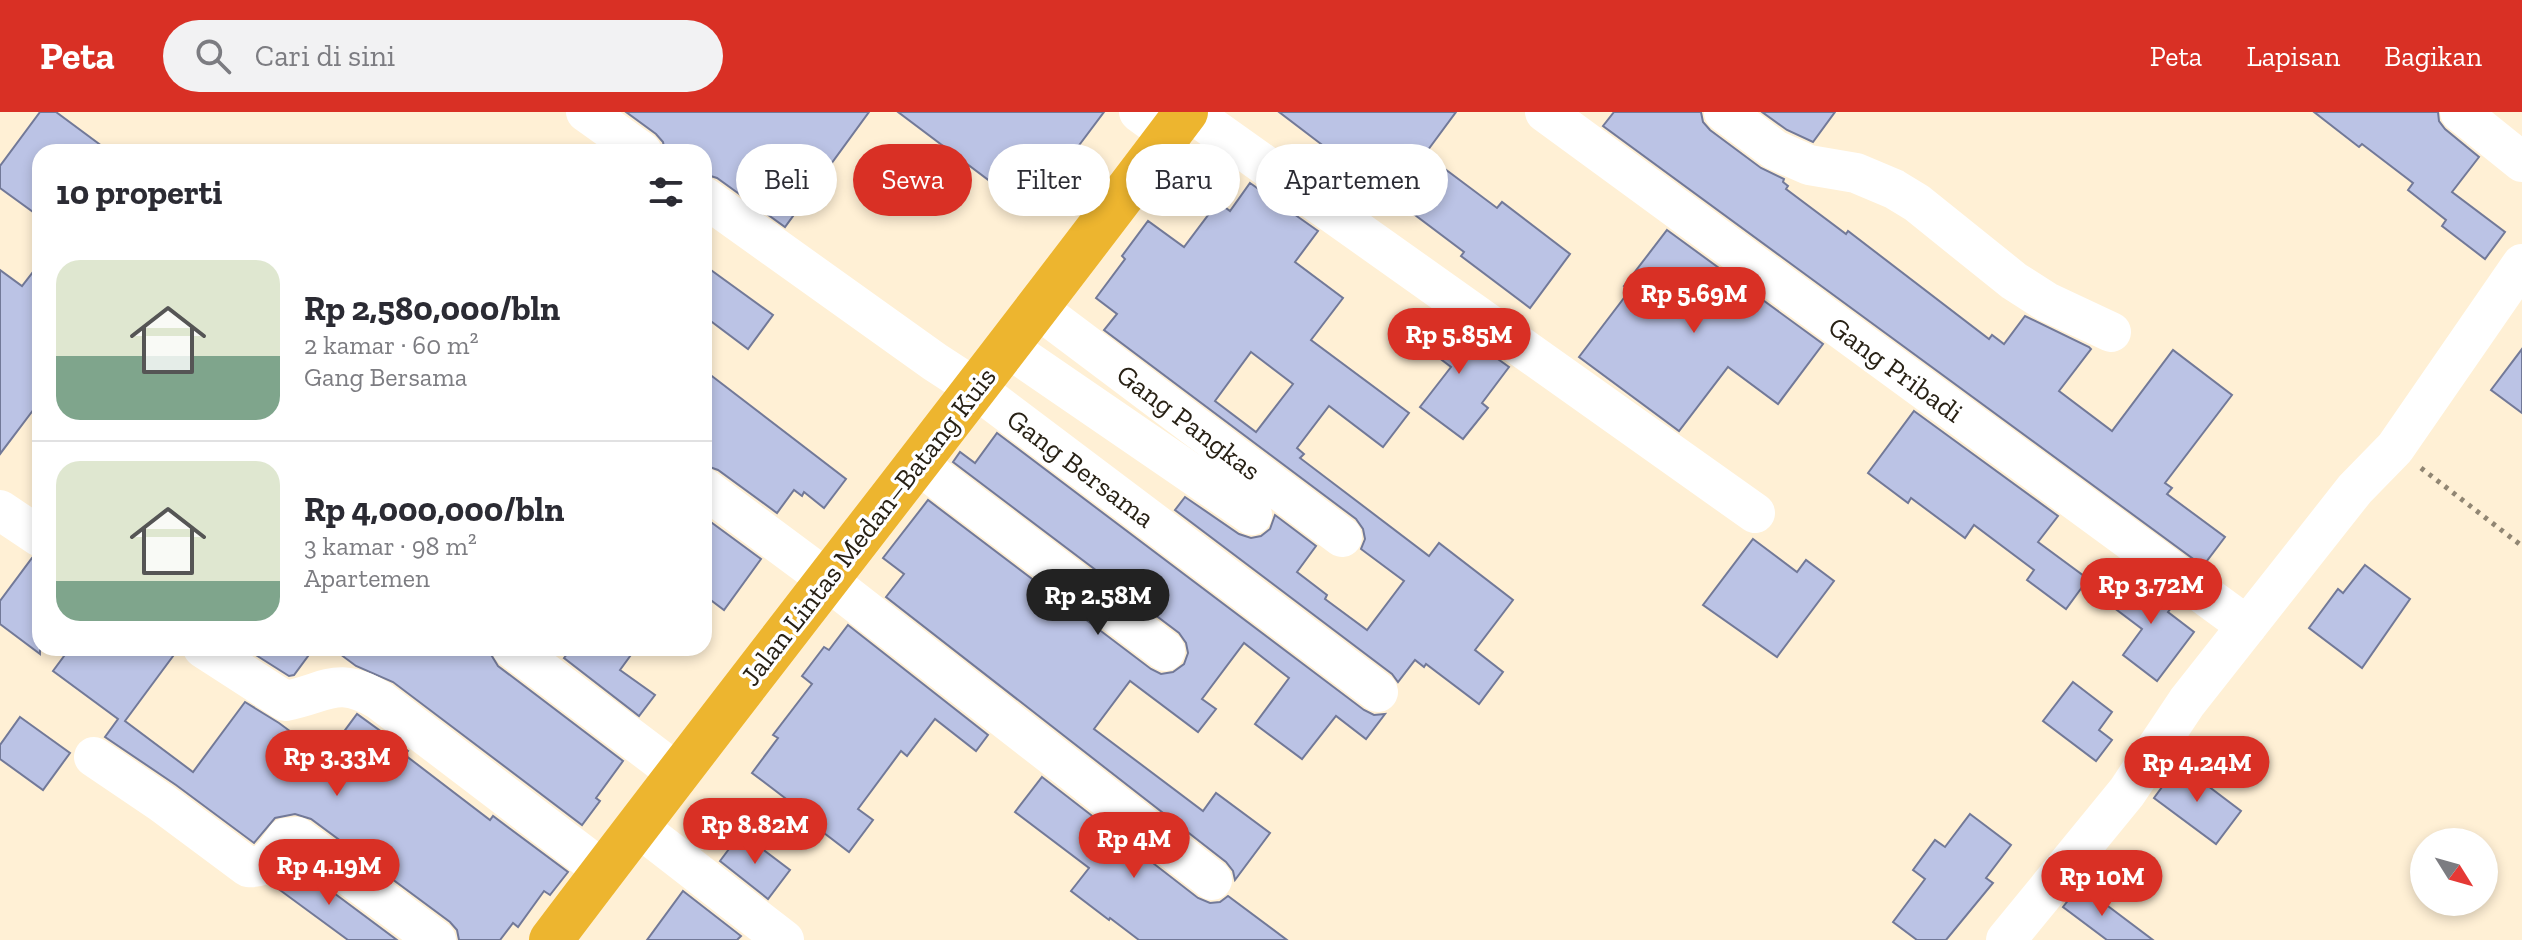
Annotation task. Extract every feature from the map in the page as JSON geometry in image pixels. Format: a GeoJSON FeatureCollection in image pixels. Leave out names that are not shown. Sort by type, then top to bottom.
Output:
{"type":"FeatureCollection","features":[{"type":"Feature","properties":{"kind":"highway","name":"Jalan Lintas Medan–Batang Kuis"},"geometry":{"type":"LineString","coordinates":[[551,940],[1037,308],[1171,118]]}},
{"type":"Feature","properties":{"kind":"street"},"geometry":{"type":"LineString","coordinates":[[586,112],[631,144]]}},
{"type":"Feature","properties":{"kind":"street","name":"Gang Pribadi"},"geometry":{"type":"LineString","coordinates":[[1545,112],[2247,626]]}},
{"type":"Feature","properties":{"kind":"street"},"geometry":{"type":"LineString","coordinates":[[1724,112],[1775,150],[1809,165],[1856,173],[1894,189],[1917,203],[2014,281],[2047,302],[2111,332]]}},
{"type":"Feature","properties":{"kind":"street"},"geometry":{"type":"LineString","coordinates":[[2460,112],[2522,162]]}},
{"type":"Feature","properties":{"kind":"street"},"geometry":{"type":"LineString","coordinates":[[1171,118],[1755,513]]}},
{"type":"Feature","properties":{"kind":"street","name":"Gang Bersama"},"geometry":{"type":"LineString","coordinates":[[712,203],[975,388],[1378,692]]}},
{"type":"Feature","properties":{"kind":"street"},"geometry":{"type":"LineString","coordinates":[[2006,940],[2127,792],[2187,702],[2355,489],[2395,448],[2522,264]]}},
{"type":"Feature","properties":{"kind":"street","name":"Gang Pangkas"},"geometry":{"type":"LineString","coordinates":[[1037,308],[1342,537]]}},
{"type":"Feature","properties":{"kind":"street"},"geometry":{"type":"LineString","coordinates":[[1007,347],[1252,515]]}},
{"type":"Feature","properties":{"kind":"street"},"geometry":{"type":"LineString","coordinates":[[918,464],[1165,651]]}},
{"type":"Feature","properties":{"kind":"street"},"geometry":{"type":"LineString","coordinates":[[712,494],[1212,880]]}},
{"type":"Feature","properties":{"kind":"street"},"geometry":{"type":"LineString","coordinates":[[0,510],[32,532]]}},
{"type":"Feature","properties":{"kind":"street"},"geometry":{"type":"LineString","coordinates":[[215,656],[285,701],[328,688],[346,686],[361,689],[604,871]]}},
{"type":"Feature","properties":{"kind":"street"},"geometry":{"type":"LineString","coordinates":[[523,656],[677,773]]}},
{"type":"Feature","properties":{"kind":"street"},"geometry":{"type":"LineString","coordinates":[[94,757],[248,867],[259,867],[267,862],[286,838],[297,837],[436,940]]}},
{"type":"Feature","properties":{"kind":"street"},"geometry":{"type":"LineString","coordinates":[[637,826],[784,940]]}},
{"type":"Feature","properties":{"kind":"path"},"geometry":{"type":"LineString","coordinates":[[2395,448],[2522,546]]}},
{"type":"Feature","properties":{"kind":"building"},"geometry":{"type":"Polygon","coordinates":[[[40,112],[56,112],[99,144],[32,144],[32,211],[0,188],[0,166],[40,112]]]}},
{"type":"Feature","properties":{"kind":"building"},"geometry":{"type":"Polygon","coordinates":[[[626,112],[869,112],[837,156],[837,144],[736,144],[736,192],[712,176],[712,144],[663,142],[626,112]]]}},
{"type":"Feature","properties":{"kind":"building"},"geometry":{"type":"Polygon","coordinates":[[[898,112],[1104,112],[1080,144],[988,144],[988,180],[972,168],[972,144],[941,144],[898,112]]]}},
{"type":"Feature","properties":{"kind":"building"},"geometry":{"type":"Polygon","coordinates":[[[1279,112],[1456,112],[1432,144],[1321,144],[1279,112]]]}},
{"type":"Feature","properties":{"kind":"building"},"geometry":{"type":"Polygon","coordinates":[[[1614,112],[1701,112],[1703,122],[1710,130],[1761,168],[1784,179],[1788,186],[1786,189],[1846,234],[1848,231],[1989,339],[1992,335],[2004,344],[2025,316],[2089,347],[2091,349],[2059,391],[2112,431],[2173,350],[2232,395],[2165,483],[2172,488],[2167,494],[2225,537],[2203,566],[1603,126],[1614,112]]]}},
{"type":"Feature","properties":{"kind":"building"},"geometry":{"type":"Polygon","coordinates":[[[1762,112],[1835,112],[1813,142],[1787,130],[1762,112]]]}},
{"type":"Feature","properties":{"kind":"building"},"geometry":{"type":"Polygon","coordinates":[[[2314,112],[2438,112],[2439,121],[2445,129],[2479,157],[2452,192],[2505,232],[2485,259],[2442,226],[2446,220],[2408,190],[2413,183],[2314,112]]]}},
{"type":"Feature","properties":{"kind":"building"},"geometry":{"type":"Polygon","coordinates":[[[1448,171],[1497,208],[1502,202],[1570,254],[1530,308],[1461,256],[1464,252],[1416,216],[1448,216],[1448,171]]]}},
{"type":"Feature","properties":{"kind":"building"},"geometry":{"type":"Polygon","coordinates":[[[1250,183],[1256,187],[1256,216],[1297,216],[1318,231],[1295,262],[1343,298],[1311,340],[1409,413],[1383,447],[1329,406],[1297,448],[1304,454],[1300,458],[1429,556],[1439,543],[1513,600],[1475,650],[1503,672],[1479,704],[1426,664],[1424,667],[1415,660],[1398,682],[1392,674],[1175,510],[1185,497],[1239,534],[1251,538],[1261,536],[1270,529],[1275,515],[1316,546],[1297,572],[1327,595],[1325,599],[1367,630],[1404,581],[1361,549],[1365,539],[1356,519],[1104,330],[1117,314],[1096,298],[1148,221],[1184,247],[1207,216],[1240,216],[1240,197],[1250,183]],[[1251,352],[1215,401],[1256,432],[1293,384],[1251,352]]]}},
{"type":"Feature","properties":{"kind":"building"},"geometry":{"type":"Polygon","coordinates":[[[770,216],[793,216],[785,227],[770,216]]]}},
{"type":"Feature","properties":{"kind":"building"},"geometry":{"type":"Polygon","coordinates":[[[1667,230],[1823,344],[1778,404],[1728,367],[1679,431],[1579,357],[1630,290],[1624,286],[1667,230]]]}},
{"type":"Feature","properties":{"kind":"building"},"geometry":{"type":"Polygon","coordinates":[[[0,270],[22,286],[32,273],[32,412],[0,454],[0,270]]]}},
{"type":"Feature","properties":{"kind":"building"},"geometry":{"type":"Polygon","coordinates":[[[712,271],[773,315],[748,349],[712,322],[712,271]]]}},
{"type":"Feature","properties":{"kind":"building"},"geometry":{"type":"Polygon","coordinates":[[[1432,312],[1509,367],[1482,403],[1488,408],[1463,439],[1420,407],[1451,367],[1413,338],[1432,312]]]}},
{"type":"Feature","properties":{"kind":"building"},"geometry":{"type":"Polygon","coordinates":[[[2522,349],[2522,413],[2491,390],[2522,349]]]}},
{"type":"Feature","properties":{"kind":"building"},"geometry":{"type":"Polygon","coordinates":[[[712,376],[846,479],[824,508],[804,492],[802,496],[794,490],[777,513],[712,468],[712,376]]]}},
{"type":"Feature","properties":{"kind":"building"},"geometry":{"type":"Polygon","coordinates":[[[1914,411],[2058,516],[2038,542],[2088,579],[2066,609],[2027,580],[2034,570],[1974,525],[1965,538],[1911,498],[1908,503],[1868,473],[1914,411]]]}},
{"type":"Feature","properties":{"kind":"building"},"geometry":{"type":"Polygon","coordinates":[[[997,433],[1364,710],[1374,715],[1385,714],[1366,739],[1336,716],[1302,759],[1255,724],[1289,678],[1244,643],[1202,699],[1216,709],[1198,732],[1130,681],[1094,729],[1203,811],[1216,793],[1270,833],[1235,880],[1226,862],[886,597],[904,574],[883,558],[928,500],[1151,669],[1161,674],[1173,672],[1184,664],[1188,653],[1179,633],[953,462],[960,452],[975,463],[997,433]]]}},
{"type":"Feature","properties":{"kind":"building"},"geometry":{"type":"Polygon","coordinates":[[[712,523],[761,559],[724,610],[712,601],[712,523]]]}},
{"type":"Feature","properties":{"kind":"building"},"geometry":{"type":"Polygon","coordinates":[[[1753,539],[1797,572],[1806,560],[1834,581],[1777,657],[1703,605],[1753,539]]]}},
{"type":"Feature","properties":{"kind":"building"},"geometry":{"type":"Polygon","coordinates":[[[32,558],[32,648],[0,624],[0,601],[32,558]]]}},
{"type":"Feature","properties":{"kind":"building"},"geometry":{"type":"Polygon","coordinates":[[[2365,565],[2410,599],[2362,668],[2309,628],[2338,589],[2343,593],[2365,565]]]}},
{"type":"Feature","properties":{"kind":"building"},"geometry":{"type":"Polygon","coordinates":[[[2134,572],[2176,602],[2168,612],[2194,632],[2157,681],[2123,655],[2142,629],[2109,604],[2134,572]]]}},
{"type":"Feature","properties":{"kind":"building"},"geometry":{"type":"Polygon","coordinates":[[[848,625],[988,735],[976,751],[935,719],[907,756],[901,751],[858,809],[873,820],[849,852],[752,773],[778,738],[773,735],[812,684],[802,676],[824,647],[829,650],[848,625]]]}},
{"type":"Feature","properties":{"kind":"building"},"geometry":{"type":"Polygon","coordinates":[[[64,656],[173,656],[125,721],[193,772],[245,702],[325,757],[357,714],[408,751],[405,755],[490,820],[493,816],[568,872],[550,895],[544,891],[518,927],[513,923],[500,940],[459,940],[457,930],[450,922],[311,819],[295,814],[275,818],[254,843],[105,737],[118,719],[53,671],[64,656]]]}},
{"type":"Feature","properties":{"kind":"building"},"geometry":{"type":"Polygon","coordinates":[[[257,656],[308,656],[294,675],[289,676],[257,656]]]}},
{"type":"Feature","properties":{"kind":"building"},"geometry":{"type":"Polygon","coordinates":[[[343,656],[492,656],[498,666],[623,761],[596,798],[600,801],[582,825],[393,682],[356,666],[343,656]]]}},
{"type":"Feature","properties":{"kind":"building"},"geometry":{"type":"Polygon","coordinates":[[[630,656],[620,670],[655,695],[639,716],[564,658],[630,656]]]}},
{"type":"Feature","properties":{"kind":"building"},"geometry":{"type":"Polygon","coordinates":[[[2073,682],[2112,712],[2099,730],[2112,740],[2096,761],[2043,721],[2073,682]]]}},
{"type":"Feature","properties":{"kind":"building"},"geometry":{"type":"Polygon","coordinates":[[[20,717],[70,753],[43,790],[0,759],[0,745],[20,717]]]}},
{"type":"Feature","properties":{"kind":"building"},"geometry":{"type":"Polygon","coordinates":[[[2179,764],[2241,811],[2216,844],[2154,798],[2179,764]]]}},
{"type":"Feature","properties":{"kind":"building"},"geometry":{"type":"Polygon","coordinates":[[[1042,777],[1198,898],[1210,903],[1220,902],[1228,896],[1287,940],[1139,940],[1071,891],[1089,868],[1015,812],[1042,777]]]}},
{"type":"Feature","properties":{"kind":"building"},"geometry":{"type":"Polygon","coordinates":[[[1970,814],[2011,845],[1986,878],[1993,883],[1946,940],[1917,940],[1893,922],[1925,879],[1913,870],[1935,840],[1945,847],[1970,814]]]}},
{"type":"Feature","properties":{"kind":"building"},"geometry":{"type":"Polygon","coordinates":[[[741,833],[790,870],[768,899],[720,861],[741,833]]]}},
{"type":"Feature","properties":{"kind":"building"},"geometry":{"type":"Polygon","coordinates":[[[295,864],[397,940],[348,940],[273,885],[295,864]]]}},
{"type":"Feature","properties":{"kind":"building"},"geometry":{"type":"Polygon","coordinates":[[[2080,885],[2153,940],[2107,940],[2063,907],[2080,885]]]}},
{"type":"Feature","properties":{"kind":"building"},"geometry":{"type":"Polygon","coordinates":[[[683,891],[741,936],[737,940],[647,940],[683,891]]]}}]}
